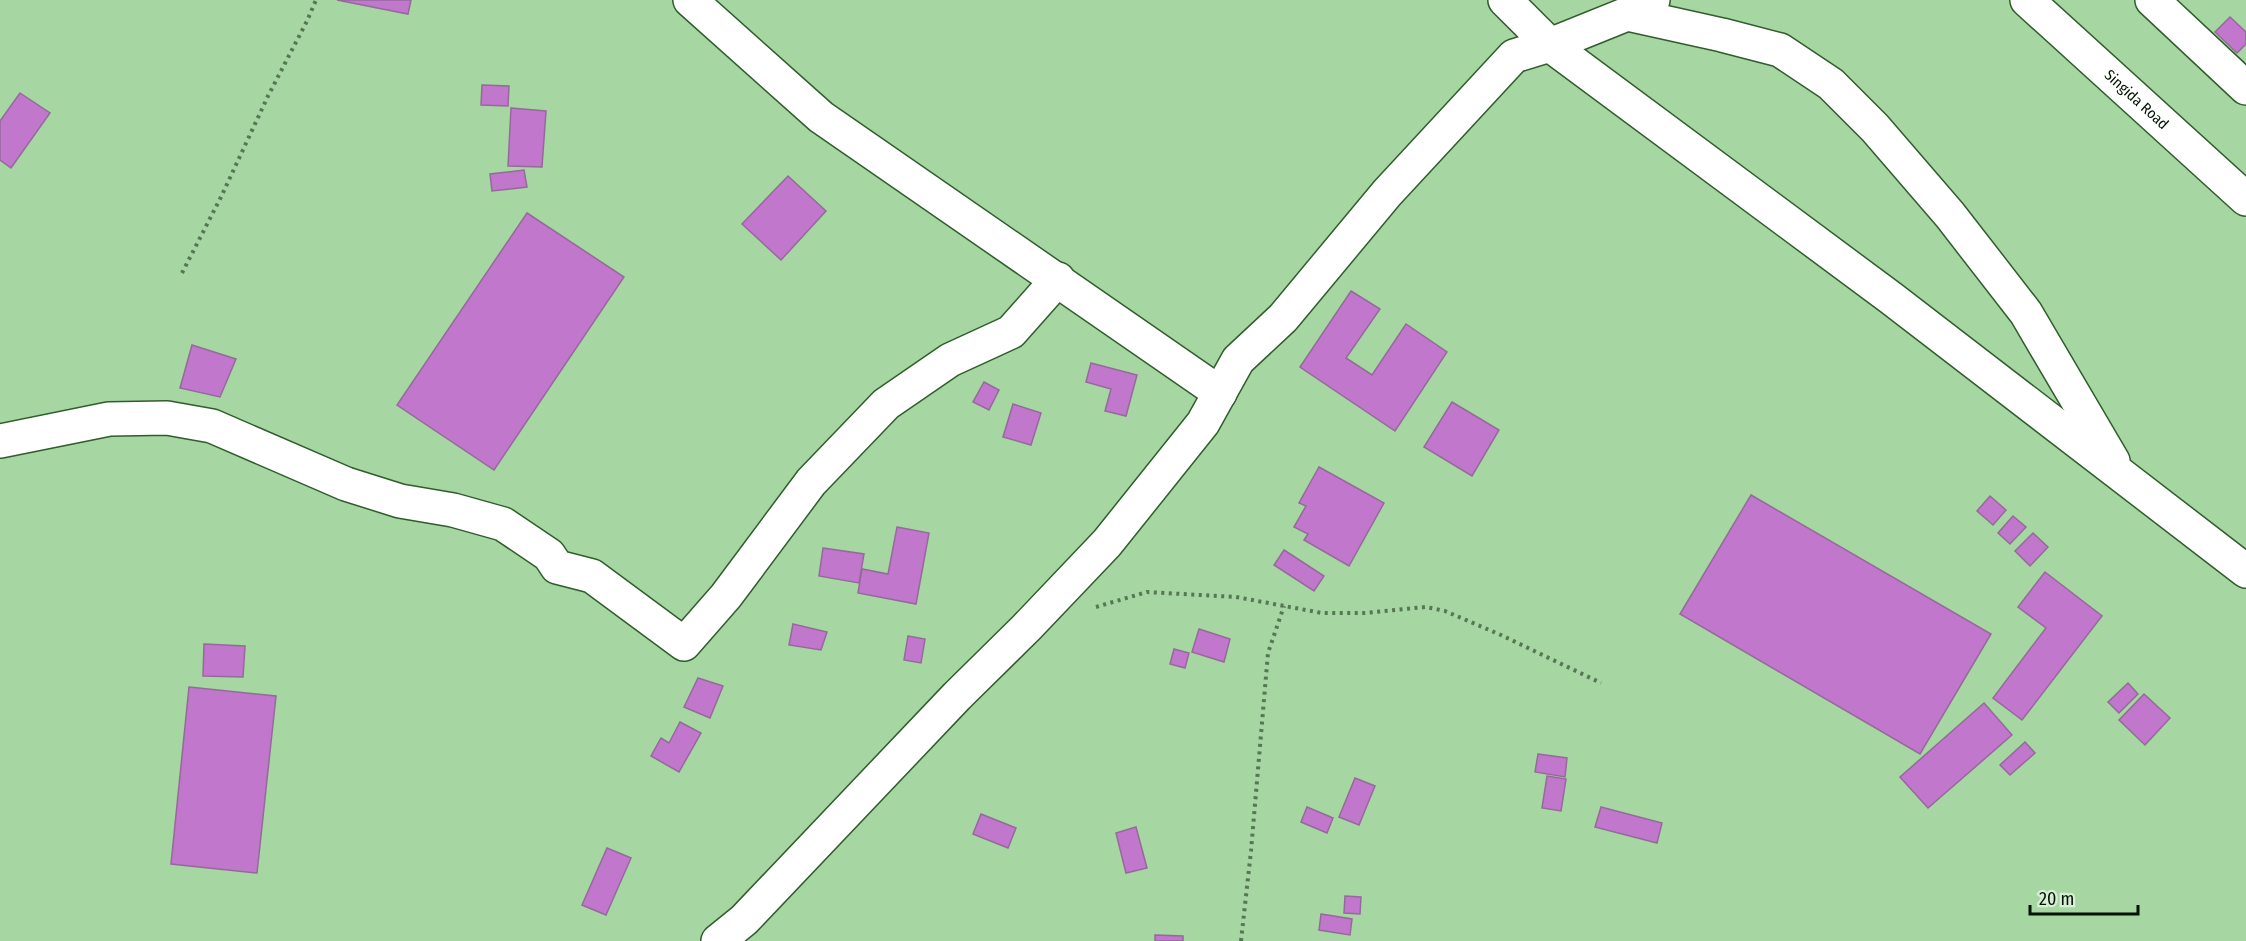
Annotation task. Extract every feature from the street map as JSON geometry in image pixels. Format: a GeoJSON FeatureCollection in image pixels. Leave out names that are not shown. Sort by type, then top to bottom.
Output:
{"type":"FeatureCollection","features":[{"type":"Feature","properties":{"kind":"main road"},"geometry":{"type":"LineString","coordinates":[[690,0],[821,117],[1220,393]]}},
{"type":"Feature","properties":{"kind":"main road"},"geometry":{"type":"LineString","coordinates":[[1505,0],[1550,45],[1891,298],[2246,571]]}},
{"type":"Feature","properties":{"kind":"main road","name":"Singida Road"},"geometry":{"type":"LineString","coordinates":[[2027,0],[2246,199]]}},
{"type":"Feature","properties":{"kind":"main road"},"geometry":{"type":"LineString","coordinates":[[2152,0],[2246,88]]}},
{"type":"Feature","properties":{"kind":"main road"},"geometry":{"type":"LineString","coordinates":[[718,941],[744,920],[957,696],[1107,543],[1203,423],[1238,360],[1283,318],[1387,193],[1514,56],[1550,45],[1640,7],[1780,50],[1831,84],[1875,128],[1942,206],[2026,313],[2122,475]]}},
{"type":"Feature","properties":{"kind":"main road"},"geometry":{"type":"LineString","coordinates":[[0,441],[109,418],[167,418],[212,426],[346,484],[400,501],[453,510],[503,524],[549,555],[557,567],[592,576],[684,644],[726,596],[811,482],[886,404],[950,360],[1011,332],[1058,279]]}},
{"type":"Feature","properties":{"kind":"path"},"geometry":{"type":"LineString","coordinates":[[182,273],[316,0]]}},
{"type":"Feature","properties":{"kind":"path"},"geometry":{"type":"LineString","coordinates":[[1092,608],[1147,592],[1236,597],[1322,613],[1364,613],[1426,607],[1445,611],[1501,635],[1601,683]]}},
{"type":"Feature","properties":{"kind":"path"},"geometry":{"type":"LineString","coordinates":[[1241,941],[1268,653],[1284,606]]}},
{"type":"Feature","properties":{"kind":"building"},"geometry":{"type":"Polygon","coordinates":[[[337,0],[411,0],[408,14],[337,0]]]}},
{"type":"Feature","properties":{"kind":"building"},"geometry":{"type":"Polygon","coordinates":[[[2230,17],[2246,32],[2246,44],[2237,53],[2215,32],[2230,17]]]}},
{"type":"Feature","properties":{"kind":"building"},"geometry":{"type":"Polygon","coordinates":[[[482,85],[509,86],[508,106],[481,105],[482,85]]]}},
{"type":"Feature","properties":{"kind":"building"},"geometry":{"type":"Polygon","coordinates":[[[20,93],[50,113],[11,168],[0,160],[0,121],[20,93]]]}},
{"type":"Feature","properties":{"kind":"building"},"geometry":{"type":"Polygon","coordinates":[[[511,108],[546,111],[542,167],[508,166],[511,108]]]}},
{"type":"Feature","properties":{"kind":"building"},"geometry":{"type":"Polygon","coordinates":[[[524,170],[527,187],[492,191],[490,174],[524,170]]]}},
{"type":"Feature","properties":{"kind":"building"},"geometry":{"type":"Polygon","coordinates":[[[788,176],[826,211],[781,260],[742,224],[788,176]]]}},
{"type":"Feature","properties":{"kind":"building"},"geometry":{"type":"Polygon","coordinates":[[[527,213],[624,277],[494,470],[397,405],[527,213]]]}},
{"type":"Feature","properties":{"kind":"building"},"geometry":{"type":"Polygon","coordinates":[[[1351,291],[1380,309],[1346,358],[1372,375],[1406,324],[1447,352],[1395,431],[1300,367],[1351,291]]]}},
{"type":"Feature","properties":{"kind":"building"},"geometry":{"type":"Polygon","coordinates":[[[192,345],[236,359],[220,397],[180,388],[192,345]]]}},
{"type":"Feature","properties":{"kind":"building"},"geometry":{"type":"Polygon","coordinates":[[[1091,363],[1137,375],[1126,416],[1105,411],[1111,389],[1086,382],[1091,363]]]}},
{"type":"Feature","properties":{"kind":"building"},"geometry":{"type":"Polygon","coordinates":[[[984,382],[999,390],[989,410],[973,402],[984,382]]]}},
{"type":"Feature","properties":{"kind":"building"},"geometry":{"type":"Polygon","coordinates":[[[1452,402],[1499,430],[1472,476],[1424,447],[1452,402]]]}},
{"type":"Feature","properties":{"kind":"building"},"geometry":{"type":"Polygon","coordinates":[[[1013,404],[1041,413],[1031,445],[1003,437],[1013,404]]]}},
{"type":"Feature","properties":{"kind":"building"},"geometry":{"type":"Polygon","coordinates":[[[1319,467],[1384,503],[1349,566],[1304,540],[1308,534],[1294,527],[1306,506],[1299,503],[1319,467]]]}},
{"type":"Feature","properties":{"kind":"building"},"geometry":{"type":"Polygon","coordinates":[[[1751,495],[1991,634],[1920,754],[1680,614],[1751,495]]]}},
{"type":"Feature","properties":{"kind":"building"},"geometry":{"type":"Polygon","coordinates":[[[1990,496],[2006,510],[1993,525],[1977,511],[1990,496]]]}},
{"type":"Feature","properties":{"kind":"building"},"geometry":{"type":"Polygon","coordinates":[[[2013,516],[2026,527],[2010,544],[1998,533],[2013,516]]]}},
{"type":"Feature","properties":{"kind":"building"},"geometry":{"type":"Polygon","coordinates":[[[897,527],[929,533],[916,604],[858,593],[862,569],[888,574],[897,527]]]}},
{"type":"Feature","properties":{"kind":"building"},"geometry":{"type":"Polygon","coordinates":[[[2033,533],[2048,547],[2030,566],[2015,551],[2033,533]]]}},
{"type":"Feature","properties":{"kind":"building"},"geometry":{"type":"Polygon","coordinates":[[[823,548],[864,554],[859,583],[819,576],[823,548]]]}},
{"type":"Feature","properties":{"kind":"building"},"geometry":{"type":"Polygon","coordinates":[[[1284,550],[1324,576],[1314,591],[1274,565],[1284,550]]]}},
{"type":"Feature","properties":{"kind":"building"},"geometry":{"type":"Polygon","coordinates":[[[2045,572],[2102,616],[2022,720],[1993,698],[2046,628],[2018,607],[2045,572]]]}},
{"type":"Feature","properties":{"kind":"building"},"geometry":{"type":"Polygon","coordinates":[[[793,624],[827,632],[821,650],[789,645],[793,624]]]}},
{"type":"Feature","properties":{"kind":"building"},"geometry":{"type":"Polygon","coordinates":[[[1199,629],[1230,639],[1224,662],[1192,652],[1199,629]]]}},
{"type":"Feature","properties":{"kind":"building"},"geometry":{"type":"Polygon","coordinates":[[[908,636],[925,639],[921,663],[904,660],[908,636]]]}},
{"type":"Feature","properties":{"kind":"building"},"geometry":{"type":"Polygon","coordinates":[[[204,644],[245,646],[243,677],[203,676],[204,644]]]}},
{"type":"Feature","properties":{"kind":"building"},"geometry":{"type":"Polygon","coordinates":[[[1174,649],[1189,653],[1185,668],[1170,664],[1174,649]]]}},
{"type":"Feature","properties":{"kind":"building"},"geometry":{"type":"Polygon","coordinates":[[[698,678],[723,686],[710,718],[684,707],[698,678]]]}},
{"type":"Feature","properties":{"kind":"building"},"geometry":{"type":"Polygon","coordinates":[[[2128,683],[2138,694],[2119,713],[2108,702],[2128,683]]]}},
{"type":"Feature","properties":{"kind":"building"},"geometry":{"type":"Polygon","coordinates":[[[189,687],[276,696],[257,873],[171,864],[189,687]]]}},
{"type":"Feature","properties":{"kind":"building"},"geometry":{"type":"Polygon","coordinates":[[[2144,694],[2170,718],[2145,745],[2119,720],[2144,694]]]}},
{"type":"Feature","properties":{"kind":"building"},"geometry":{"type":"Polygon","coordinates":[[[1984,703],[2012,735],[1928,808],[1900,777],[1984,703]]]}},
{"type":"Feature","properties":{"kind":"building"},"geometry":{"type":"Polygon","coordinates":[[[680,722],[701,733],[679,772],[651,756],[661,738],[669,743],[680,722]]]}},
{"type":"Feature","properties":{"kind":"building"},"geometry":{"type":"Polygon","coordinates":[[[2025,742],[2035,753],[2010,775],[2000,765],[2025,742]]]}},
{"type":"Feature","properties":{"kind":"building"},"geometry":{"type":"Polygon","coordinates":[[[1538,754],[1567,758],[1565,777],[1535,772],[1538,754]]]}},
{"type":"Feature","properties":{"kind":"building"},"geometry":{"type":"Polygon","coordinates":[[[1547,776],[1566,779],[1561,811],[1542,808],[1547,776]]]}},
{"type":"Feature","properties":{"kind":"building"},"geometry":{"type":"Polygon","coordinates":[[[1355,778],[1375,786],[1359,825],[1339,817],[1355,778]]]}},
{"type":"Feature","properties":{"kind":"building"},"geometry":{"type":"Polygon","coordinates":[[[1307,807],[1333,818],[1327,833],[1301,822],[1307,807]]]}},
{"type":"Feature","properties":{"kind":"building"},"geometry":{"type":"Polygon","coordinates":[[[1601,807],[1662,823],[1657,843],[1595,827],[1601,807]]]}},
{"type":"Feature","properties":{"kind":"building"},"geometry":{"type":"Polygon","coordinates":[[[981,814],[1016,828],[1008,848],[973,834],[981,814]]]}},
{"type":"Feature","properties":{"kind":"building"},"geometry":{"type":"Polygon","coordinates":[[[1136,827],[1147,868],[1126,873],[1116,833],[1136,827]]]}},
{"type":"Feature","properties":{"kind":"building"},"geometry":{"type":"Polygon","coordinates":[[[607,848],[631,858],[606,915],[582,905],[607,848]]]}},
{"type":"Feature","properties":{"kind":"building"},"geometry":{"type":"Polygon","coordinates":[[[1345,896],[1361,897],[1360,914],[1344,913],[1345,896]]]}},
{"type":"Feature","properties":{"kind":"building"},"geometry":{"type":"Polygon","coordinates":[[[1321,914],[1352,919],[1350,935],[1319,930],[1321,914]]]}},
{"type":"Feature","properties":{"kind":"building"},"geometry":{"type":"Polygon","coordinates":[[[1155,935],[1183,936],[1183,941],[1155,941],[1155,935]]]}}]}
